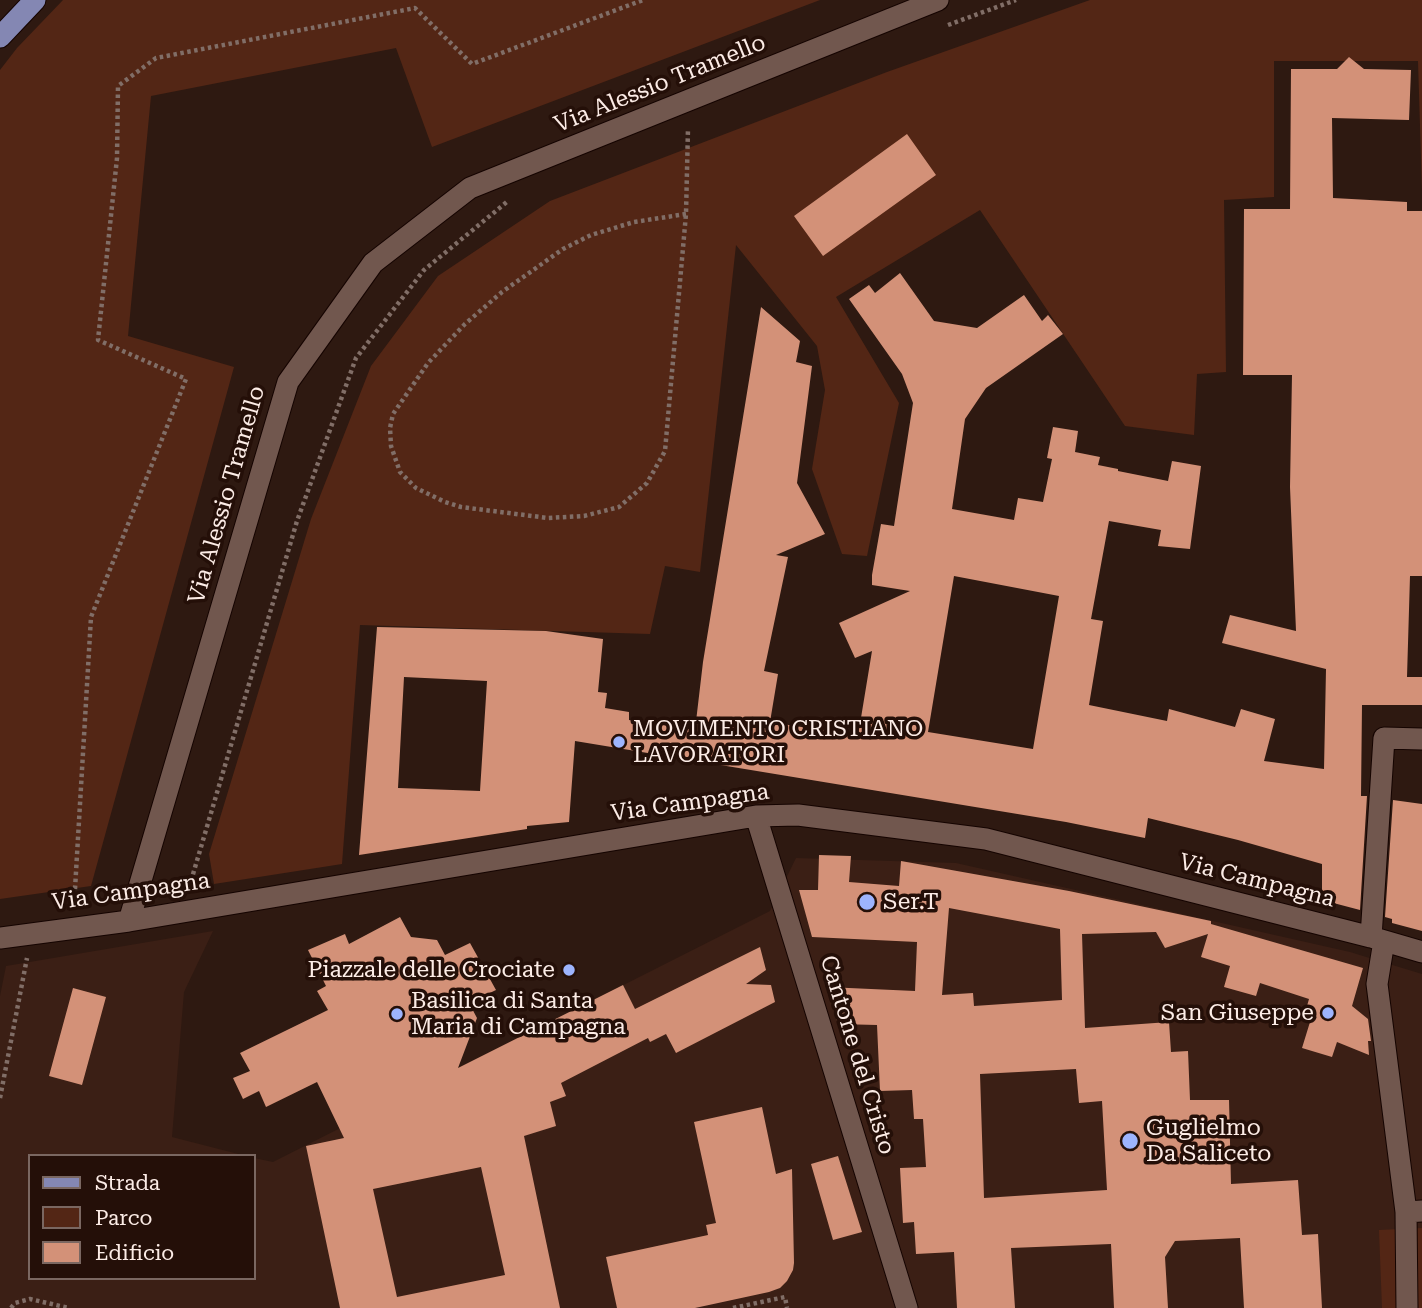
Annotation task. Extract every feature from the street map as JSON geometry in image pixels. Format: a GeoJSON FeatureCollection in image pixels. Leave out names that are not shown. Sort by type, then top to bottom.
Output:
{"type":"FeatureCollection","features":[{"type":"Feature","properties":{"kind":"main road"},"geometry":{"type":"LineString","coordinates":[[0,37],[35,0]]}},
{"type":"Feature","properties":{"kind":"street","name":"Via Alessio Tramello"},"geometry":{"type":"LineString","coordinates":[[128,921],[288,382],[373,263],[470,188],[938,0]]}},
{"type":"Feature","properties":{"kind":"street"},"geometry":{"type":"LineString","coordinates":[[1407,1308],[1414,1211],[1377,984],[1378,939],[1384,738],[1422,739]]}},
{"type":"Feature","properties":{"kind":"street","name":"Via Campagna"},"geometry":{"type":"LineString","coordinates":[[0,938],[128,921],[756,816],[798,815],[986,839],[1422,952]]}},
{"type":"Feature","properties":{"kind":"street","name":"Cantone del Cristo"},"geometry":{"type":"LineString","coordinates":[[756,816],[905,1307]]}},
{"type":"Feature","properties":{"kind":"path"},"geometry":{"type":"LineString","coordinates":[[75,889],[90,617],[186,379],[97,340],[117,158],[118,86],[156,58],[415,8],[472,64],[643,0]]}},
{"type":"Feature","properties":{"kind":"path"},"geometry":{"type":"LineString","coordinates":[[937,30],[1016,0]]}},
{"type":"Feature","properties":{"kind":"path"},"geometry":{"type":"LineString","coordinates":[[676,129],[688,123],[686,214],[665,451],[647,483],[619,507],[600,513],[548,518],[461,506],[445,502],[416,488],[400,471],[391,446],[390,428],[393,414],[428,363],[465,324],[502,292],[563,249],[591,235],[634,222],[686,214]]}},
{"type":"Feature","properties":{"kind":"path"},"geometry":{"type":"LineString","coordinates":[[191,881],[297,521],[356,358],[424,270],[513,197]]}},
{"type":"Feature","properties":{"kind":"path"},"geometry":{"type":"LineString","coordinates":[[0,1098],[32,933]]}},
{"type":"Feature","properties":{"kind":"path"},"geometry":{"type":"LineString","coordinates":[[733,1308],[785,1297],[787,1308]]}},
{"type":"Feature","properties":{"kind":"path"},"geometry":{"type":"LineString","coordinates":[[11,1308],[15,1303],[30,1299],[69,1308]]}},
{"type":"Feature","properties":{"kind":"shaded area"},"geometry":{"type":"Polygon","coordinates":[[[796,858],[956,863],[1350,952],[1422,974],[1422,1308],[0,1308],[0,996],[6,966],[213,931],[184,992],[172,1137],[238,1154],[28,1154],[28,1280],[256,1280],[256,1158],[273,1162],[770,911],[796,858]]]}},
{"type":"Feature","properties":{"kind":"green space"},"geometry":{"type":"Polygon","coordinates":[[[63,0],[820,0],[432,147],[396,48],[151,96],[128,336],[234,367],[91,886],[0,899],[0,70],[63,0]]]}},
{"type":"Feature","properties":{"kind":"green space"},"geometry":{"type":"Polygon","coordinates":[[[1090,0],[1422,0],[1422,191],[1418,61],[1274,61],[1274,197],[1224,200],[1226,372],[1197,374],[1194,435],[1125,426],[980,210],[836,297],[899,403],[867,556],[842,554],[812,469],[825,390],[817,346],[736,245],[700,572],[665,566],[650,634],[360,625],[342,864],[214,884],[209,854],[311,519],[371,366],[438,276],[550,201],[887,72],[1090,0]]]}},
{"type":"Feature","properties":{"kind":"green space"},"geometry":{"type":"Polygon","coordinates":[[[1422,1228],[1422,1308],[1382,1308],[1379,1230],[1422,1228]]]}},
{"type":"Feature","properties":{"kind":"building"},"geometry":{"type":"Polygon","coordinates":[[[1349,57],[1364,69],[1411,70],[1409,120],[1332,118],[1333,198],[1407,202],[1407,211],[1422,211],[1422,576],[1410,576],[1407,677],[1422,677],[1422,705],[1362,705],[1361,796],[1367,796],[1360,910],[1322,900],[1322,864],[1148,818],[1145,838],[1066,822],[575,741],[569,822],[527,826],[527,829],[359,855],[377,627],[546,631],[603,639],[598,692],[607,693],[605,708],[629,712],[629,720],[695,730],[703,662],[761,307],[800,341],[796,362],[812,366],[797,483],[825,534],[776,555],[788,557],[764,671],[778,674],[770,722],[858,736],[872,651],[855,658],[839,623],[910,591],[872,585],[872,575],[881,524],[894,526],[913,403],[902,374],[849,299],[869,285],[875,293],[900,273],[934,321],[977,328],[1024,295],[1042,321],[1048,315],[1063,334],[986,388],[965,419],[952,509],[1014,520],[1018,498],[1043,502],[1052,459],[1047,458],[1053,427],[1078,431],[1075,452],[1100,457],[1098,465],[1118,471],[1168,481],[1172,461],[1201,466],[1190,549],[1158,546],[1161,530],[1109,521],[1091,619],[1103,621],[1089,705],[1167,721],[1169,709],[1235,727],[1241,709],[1275,719],[1264,761],[1324,769],[1326,669],[1222,643],[1230,615],[1296,631],[1290,487],[1292,375],[1243,375],[1244,209],[1290,209],[1291,69],[1337,69],[1349,57]],[[954,576],[928,732],[1033,749],[1059,596],[954,576]],[[404,677],[398,788],[480,791],[487,681],[404,677]]]}},
{"type":"Feature","properties":{"kind":"building"},"geometry":{"type":"Polygon","coordinates":[[[907,134],[936,175],[823,256],[794,216],[907,134]]]}},
{"type":"Feature","properties":{"kind":"building"},"geometry":{"type":"Polygon","coordinates":[[[1393,800],[1422,804],[1422,931],[1392,923],[1392,919],[1385,917],[1393,800]]]}},
{"type":"Feature","properties":{"kind":"building"},"geometry":{"type":"Polygon","coordinates":[[[819,855],[851,856],[849,882],[899,886],[901,861],[1069,891],[1211,921],[1211,924],[1363,968],[1352,1006],[1368,1019],[1371,1041],[1368,1041],[1369,1055],[1337,1042],[1332,1057],[1302,1048],[1310,1022],[1303,1020],[1309,999],[1260,983],[1256,996],[1224,987],[1230,966],[1201,957],[1208,934],[1165,948],[1156,932],[1082,934],[1085,1028],[1169,1022],[1171,1052],[1188,1051],[1190,1100],[1229,1100],[1231,1184],[1298,1180],[1302,1235],[1318,1234],[1322,1308],[1244,1308],[1240,1238],[1175,1241],[1165,1257],[1168,1308],[1114,1308],[1111,1244],[1011,1248],[1015,1308],[957,1308],[954,1252],[916,1254],[914,1222],[903,1223],[900,1168],[926,1167],[923,1119],[914,1119],[912,1090],[880,1091],[877,1025],[838,1024],[827,987],[915,991],[917,942],[812,937],[799,890],[818,890],[819,855]],[[949,908],[942,995],[973,993],[974,1006],[1062,1000],[1060,929],[949,908]],[[1076,1069],[980,1074],[984,1198],[1107,1190],[1102,1101],[1079,1103],[1076,1069]]]}},
{"type":"Feature","properties":{"kind":"building"},"geometry":{"type":"Polygon","coordinates":[[[400,917],[411,937],[437,940],[445,955],[470,943],[496,990],[469,1003],[477,1018],[458,1068],[623,985],[635,1009],[760,947],[766,970],[746,984],[771,985],[775,1002],[676,1053],[666,1034],[650,1042],[648,1038],[561,1083],[566,1096],[550,1102],[556,1126],[524,1136],[560,1308],[340,1308],[306,1146],[344,1138],[317,1082],[266,1107],[259,1091],[243,1099],[233,1078],[250,1071],[240,1053],[328,1010],[317,991],[326,986],[308,950],[345,934],[349,944],[400,917]],[[481,1167],[373,1189],[397,1297],[505,1275],[481,1167]]]}},
{"type":"Feature","properties":{"kind":"building"},"geometry":{"type":"Polygon","coordinates":[[[73,988],[106,997],[82,1085],[49,1076],[73,988]]]}},
{"type":"Feature","properties":{"kind":"building"},"geometry":{"type":"Polygon","coordinates":[[[762,1107],[776,1174],[792,1169],[794,1263],[787,1281],[780,1288],[769,1292],[695,1308],[617,1308],[606,1257],[708,1235],[706,1225],[716,1223],[694,1122],[762,1107]]]}},
{"type":"Feature","properties":{"kind":"building"},"geometry":{"type":"Polygon","coordinates":[[[838,1156],[862,1232],[833,1240],[811,1164],[838,1156]]]}},
{"type":"Feature","properties":{"kind":"place","name":"MOVIMENTO CRISTIANO LAVORATORI"},"geometry":{"type":"Point","coordinates":[619,742]}},
{"type":"Feature","properties":{"kind":"place","name":"Ser.T"},"geometry":{"type":"Point","coordinates":[867,902]}},
{"type":"Feature","properties":{"kind":"place","name":"Piazzale delle Crociate"},"geometry":{"type":"Point","coordinates":[569,970]}},
{"type":"Feature","properties":{"kind":"place","name":"San Giuseppe"},"geometry":{"type":"Point","coordinates":[1328,1013]}},
{"type":"Feature","properties":{"kind":"place","name":"Basilica di Santa Maria di Campagna"},"geometry":{"type":"Point","coordinates":[397,1014]}},
{"type":"Feature","properties":{"kind":"place","name":"Guglielmo Da Saliceto"},"geometry":{"type":"Point","coordinates":[1130,1141]}}]}
